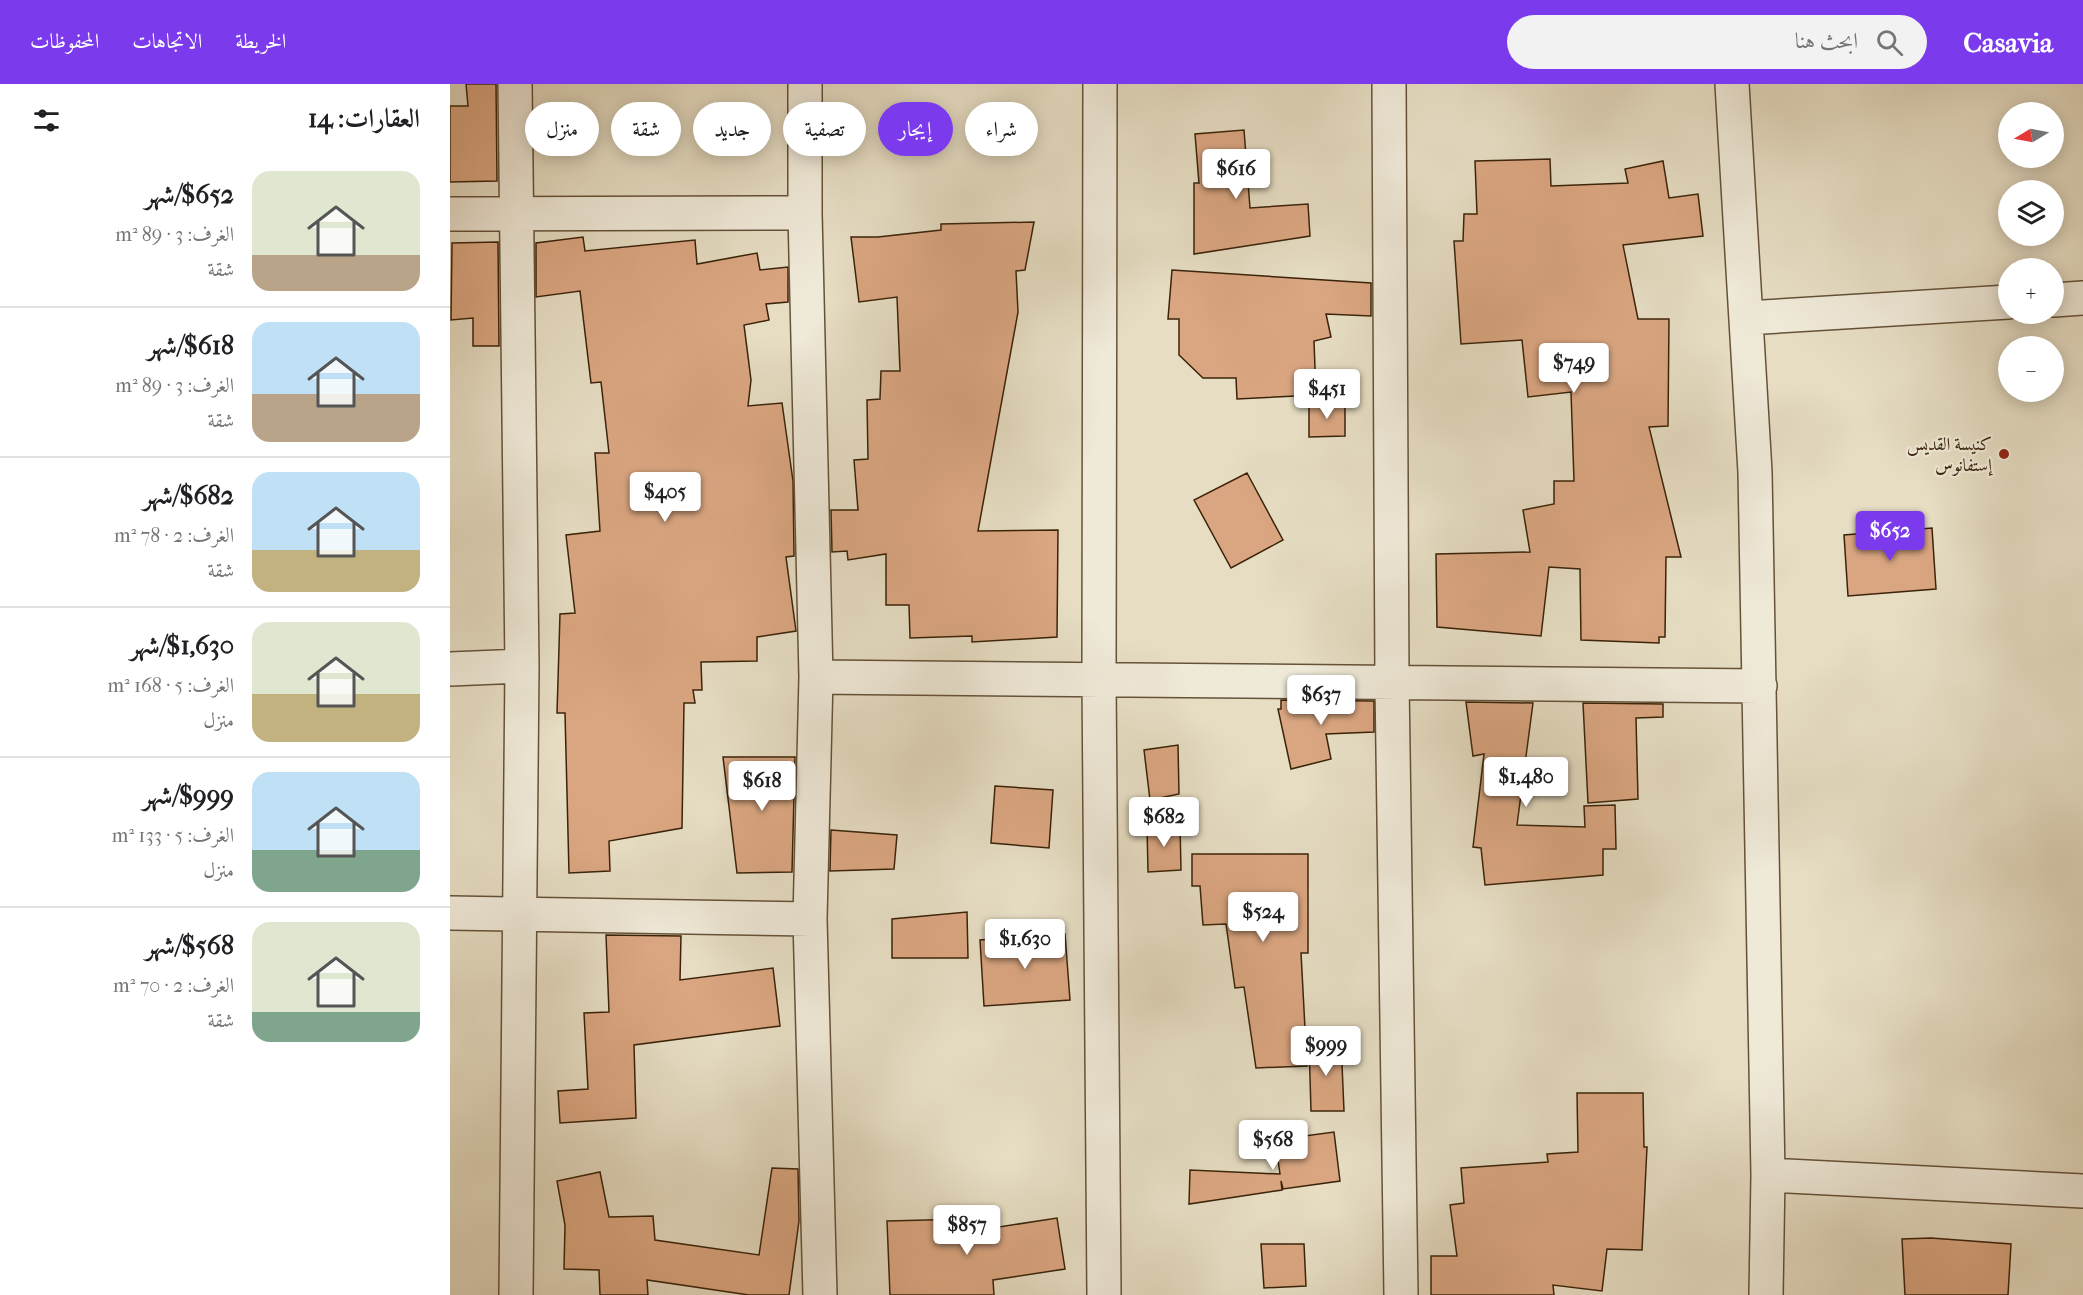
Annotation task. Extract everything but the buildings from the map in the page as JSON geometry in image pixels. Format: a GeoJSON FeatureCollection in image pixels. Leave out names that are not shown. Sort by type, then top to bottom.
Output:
{"type":"FeatureCollection","features":[{"type":"Feature","properties":{"kind":"street"},"geometry":{"type":"LineString","coordinates":[[515,84],[522,666],[516,1295]]}},
{"type":"Feature","properties":{"kind":"street"},"geometry":{"type":"LineString","coordinates":[[805,84],[805,213],[816,677],[810,919],[820,1295]]}},
{"type":"Feature","properties":{"kind":"street"},"geometry":{"type":"LineString","coordinates":[[1100,84],[1099,680],[1104,1295]]}},
{"type":"Feature","properties":{"kind":"street"},"geometry":{"type":"LineString","coordinates":[[1389,84],[1392,682],[1401,1295]]}},
{"type":"Feature","properties":{"kind":"street"},"geometry":{"type":"LineString","coordinates":[[1732,84],[1755,472],[1768,1175],[1766,1295]]}},
{"type":"Feature","properties":{"kind":"street"},"geometry":{"type":"LineString","coordinates":[[450,214],[805,213]]}},
{"type":"Feature","properties":{"kind":"street"},"geometry":{"type":"LineString","coordinates":[[2064,299],[2083,298]]}},
{"type":"Feature","properties":{"kind":"street"},"geometry":{"type":"LineString","coordinates":[[1746,318],[1998,303]]}},
{"type":"Feature","properties":{"kind":"street"},"geometry":{"type":"LineString","coordinates":[[450,669],[522,666]]}},
{"type":"Feature","properties":{"kind":"street"},"geometry":{"type":"LineString","coordinates":[[816,677],[1760,686]]}},
{"type":"Feature","properties":{"kind":"street"},"geometry":{"type":"LineString","coordinates":[[450,913],[810,919]]}},
{"type":"Feature","properties":{"kind":"street"},"geometry":{"type":"LineString","coordinates":[[1768,1175],[2083,1191]]}},
{"type":"Feature","properties":{"kind":"place","name":"كنيسة القديس إستفانوس"},"geometry":{"type":"Point","coordinates":[2004,454]}}]}
